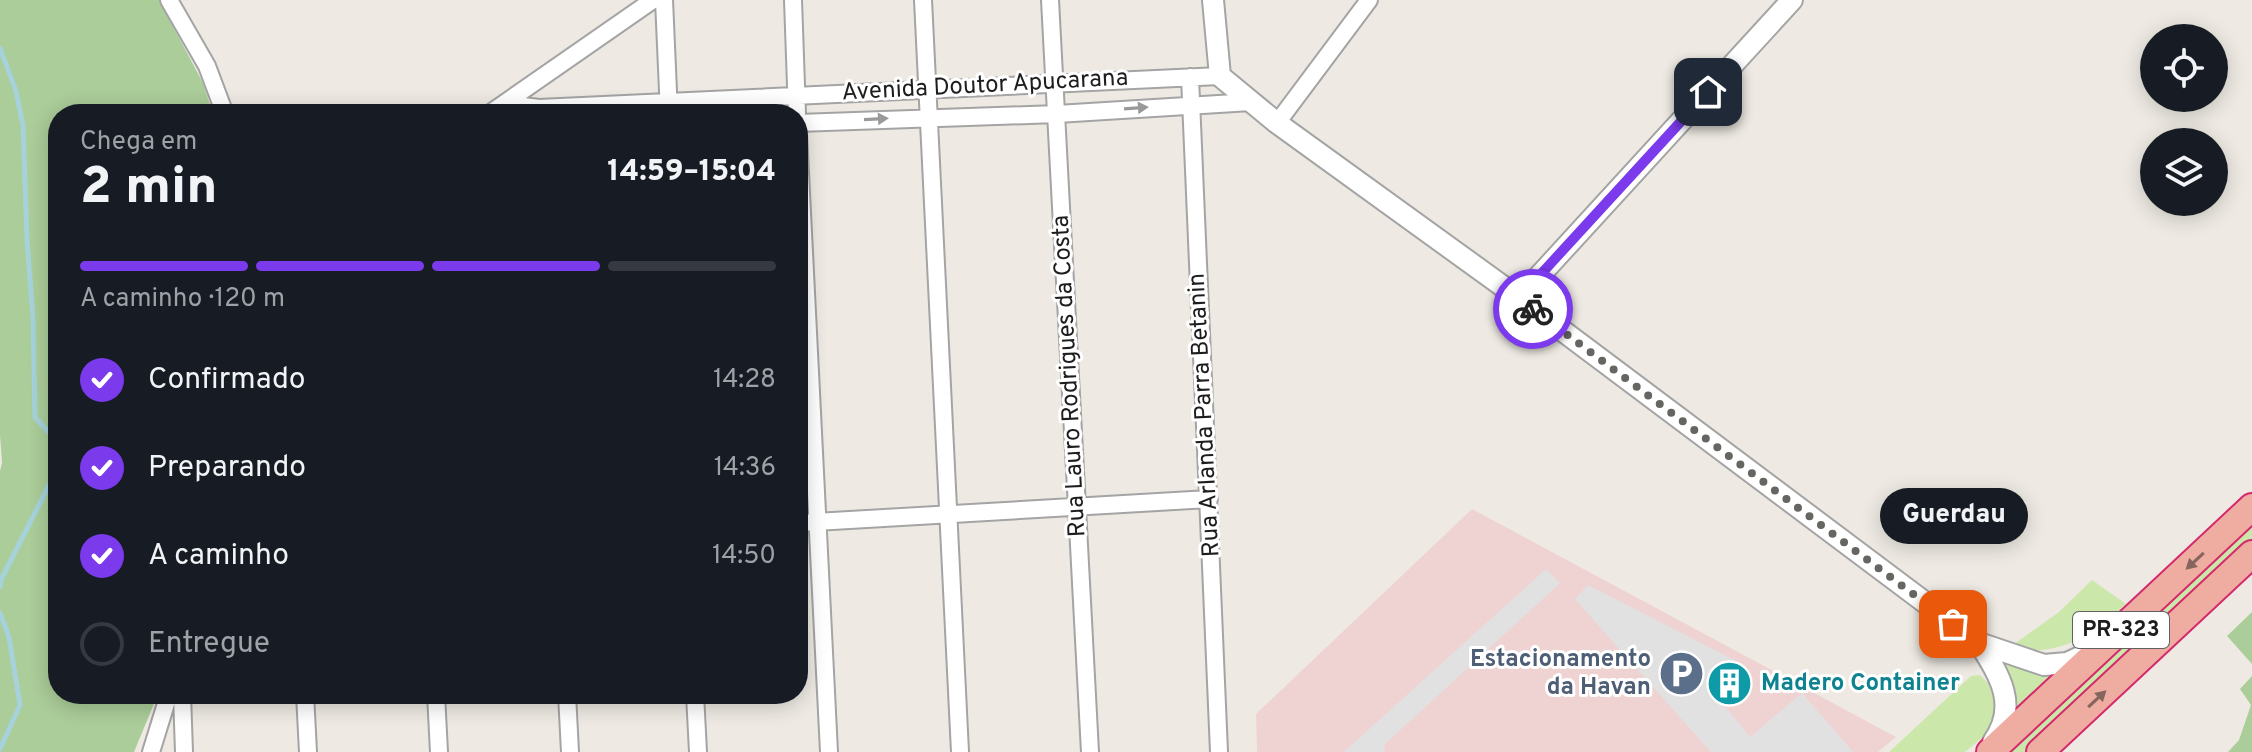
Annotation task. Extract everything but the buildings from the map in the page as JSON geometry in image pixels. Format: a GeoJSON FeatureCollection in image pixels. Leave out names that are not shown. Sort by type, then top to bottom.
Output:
{"type":"FeatureCollection","features":[{"type":"Feature","properties":{"kind":"highway","name":"PR-323"},"geometry":{"type":"LineString","coordinates":[[1988,752],[2252,507]]}},
{"type":"Feature","properties":{"kind":"highway","name":"PR-323"},"geometry":{"type":"LineString","coordinates":[[2040,752],[2252,554]]}},
{"type":"Feature","properties":{"kind":"street"},"geometry":{"type":"LineString","coordinates":[[169,0],[207,66],[221,104]]}},
{"type":"Feature","properties":{"kind":"street"},"geometry":{"type":"LineString","coordinates":[[505,104],[653,0]]}},
{"type":"Feature","properties":{"kind":"street"},"geometry":{"type":"LineString","coordinates":[[664,0],[669,104]]}},
{"type":"Feature","properties":{"kind":"street"},"geometry":{"type":"LineString","coordinates":[[793,0],[796,104]]}},
{"type":"Feature","properties":{"kind":"street"},"geometry":{"type":"LineString","coordinates":[[923,0],[960,752]]}},
{"type":"Feature","properties":{"kind":"street","name":"Rua Lauro Rodrigues da Costa"},"geometry":{"type":"LineString","coordinates":[[1050,0],[1090,752]]}},
{"type":"Feature","properties":{"kind":"street"},"geometry":{"type":"LineString","coordinates":[[1213,0],[1220,76],[1277,123],[1519,298],[1979,643],[2044,665],[2067,663],[2102,647]]}},
{"type":"Feature","properties":{"kind":"street"},"geometry":{"type":"LineString","coordinates":[[1277,123],[1369,0]]}},
{"type":"Feature","properties":{"kind":"street"},"geometry":{"type":"LineString","coordinates":[[1519,298],[1792,0]]}},
{"type":"Feature","properties":{"kind":"street","name":"Avenida Doutor Apucarana"},"geometry":{"type":"LineString","coordinates":[[708,104],[796,95],[1220,76]]}},
{"type":"Feature","properties":{"kind":"street","name":"Rua Arlanda Parra Betanin"},"geometry":{"type":"LineString","coordinates":[[1190,77],[1219,752]]}},
{"type":"Feature","properties":{"kind":"street","name":"Avenida Doutor Apucarana"},"geometry":{"type":"LineString","coordinates":[[513,99],[520,104]]}},
{"type":"Feature","properties":{"kind":"street","name":"Avenida Doutor Apucarana"},"geometry":{"type":"LineString","coordinates":[[808,123],[1057,114],[1251,102]]}},
{"type":"Feature","properties":{"kind":"street"},"geometry":{"type":"LineString","coordinates":[[808,337],[829,752]]}},
{"type":"Feature","properties":{"kind":"street"},"geometry":{"type":"LineString","coordinates":[[808,522],[1209,499]]}},
{"type":"Feature","properties":{"kind":"street"},"geometry":{"type":"LineString","coordinates":[[1979,643],[2005,692],[2004,722],[1988,752]]}},
{"type":"Feature","properties":{"kind":"street"},"geometry":{"type":"LineString","coordinates":[[151,752],[166,704]]}},
{"type":"Feature","properties":{"kind":"street"},"geometry":{"type":"LineString","coordinates":[[182,704],[184,746]]}},
{"type":"Feature","properties":{"kind":"street"},"geometry":{"type":"LineString","coordinates":[[306,704],[308,752]]}},
{"type":"Feature","properties":{"kind":"street"},"geometry":{"type":"LineString","coordinates":[[437,704],[439,752]]}},
{"type":"Feature","properties":{"kind":"street"},"geometry":{"type":"LineString","coordinates":[[568,704],[570,752]]}},
{"type":"Feature","properties":{"kind":"street"},"geometry":{"type":"LineString","coordinates":[[696,704],[698,752]]}},
{"type":"Feature","properties":{"kind":"street"},"geometry":{"type":"LineString","coordinates":[[159,752],[176,732],[181,733],[184,746]]}},
{"type":"Feature","properties":{"kind":"shaded area"},"geometry":{"type":"Polygon","coordinates":[[[1472,509],[1896,737],[1878,752],[1257,752],[1256,714],[1472,509]]]}},
{"type":"Feature","properties":{"kind":"shaded area","name":"Estacionamento da Havan"},"geometry":{"type":"Polygon","coordinates":[[[1546,569],[1560,583],[1384,745],[1385,752],[1344,752],[1546,569]]]}},
{"type":"Feature","properties":{"kind":"shaded area","name":"Estacionamento da Havan"},"geometry":{"type":"Polygon","coordinates":[[[1588,585],[1736,661],[1709,687],[1750,737],[1802,693],[1853,752],[1711,752],[1575,599],[1588,585]]]}},
{"type":"Feature","properties":{"kind":"green space"},"geometry":{"type":"Polygon","coordinates":[[[0,0],[159,0],[203,83],[210,104],[48,104],[48,704],[154,704],[134,752],[0,752],[0,0]]]}},
{"type":"Feature","properties":{"kind":"green space"},"geometry":{"type":"Polygon","coordinates":[[[2252,519],[2252,542],[2027,752],[2002,752],[2252,519]]]}},
{"type":"Feature","properties":{"kind":"green space"},"geometry":{"type":"Polygon","coordinates":[[[2092,580],[2126,604],[2073,642],[2044,650],[2010,647],[2059,612],[2092,580]]]}},
{"type":"Feature","properties":{"kind":"green space"},"geometry":{"type":"Polygon","coordinates":[[[2252,612],[2252,664],[2227,636],[2252,612]]]}},
{"type":"Feature","properties":{"kind":"green space"},"geometry":{"type":"Polygon","coordinates":[[[2004,664],[2051,674],[2018,707],[2015,689],[2004,664]]]}},
{"type":"Feature","properties":{"kind":"green space"},"geometry":{"type":"Polygon","coordinates":[[[1980,675],[1988,683],[1995,703],[1994,715],[1983,737],[1965,752],[1889,752],[1971,676],[1980,675]]]}},
{"type":"Feature","properties":{"kind":"green space"},"geometry":{"type":"Polygon","coordinates":[[[2252,676],[2252,752],[2228,752],[2239,740],[2251,705],[2240,689],[2252,676]]]}},
{"type":"Feature","properties":{"kind":"waterway"},"geometry":{"type":"LineString","coordinates":[[0,48],[16,91],[23,125],[35,417],[48,432]]}},
{"type":"Feature","properties":{"kind":"waterway"},"geometry":{"type":"LineString","coordinates":[[0,587],[48,487]]}},
{"type":"Feature","properties":{"kind":"waterway"},"geometry":{"type":"LineString","coordinates":[[0,613],[9,637],[20,705],[0,749]]}},
{"type":"Feature","properties":{"kind":"way so far"},"geometry":{"type":"LineString","coordinates":[[1533,309],[1953,624]]}},
{"type":"Feature","properties":{"kind":"place","name":"Guerdau"},"geometry":{"type":"Point","coordinates":[1953,624]}},
{"type":"Feature","properties":{"kind":"place","name":"Estacionamento da Havan"},"geometry":{"type":"Point","coordinates":[1682,674]}},
{"type":"Feature","properties":{"kind":"place","name":"Madero Container"},"geometry":{"type":"Point","coordinates":[1730,684]}},
{"type":"Feature","properties":{"kind":"route"},"geometry":{"type":"LineString","coordinates":[[1533,309],[1519,298],[1708,92]]}}]}
